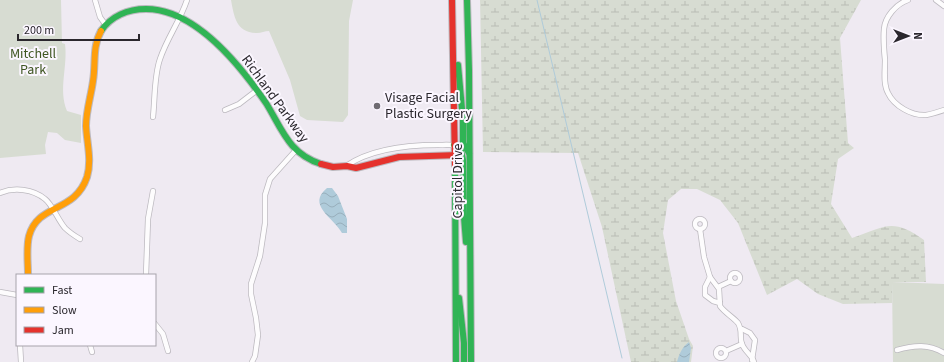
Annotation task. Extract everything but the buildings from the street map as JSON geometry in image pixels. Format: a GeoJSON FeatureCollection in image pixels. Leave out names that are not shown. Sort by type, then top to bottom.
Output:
{"type":"FeatureCollection","features":[{"type":"Feature","properties":{"kind":"main road","name":"Capitol Drive"},"geometry":{"type":"LineString","coordinates":[[452,0],[456,362]]}},
{"type":"Feature","properties":{"kind":"main road","name":"Capitol Drive"},"geometry":{"type":"LineString","coordinates":[[467,0],[470,153],[471,362]]}},
{"type":"Feature","properties":{"kind":"main road","name":"Richland Parkway"},"geometry":{"type":"LineString","coordinates":[[105,24],[119,14],[127,11],[143,9],[164,10],[181,16],[222,49],[243,73],[266,105],[287,140],[296,150],[307,158],[320,164],[334,167],[346,166],[356,168],[399,157],[454,156],[470,153]]}},
{"type":"Feature","properties":{"kind":"main road"},"geometry":{"type":"LineString","coordinates":[[28,274],[27,255],[29,236],[35,222],[52,209],[74,198],[85,183],[90,154],[87,140],[87,108],[93,80],[96,42],[105,24]]}},
{"type":"Feature","properties":{"kind":"main road"},"geometry":{"type":"LineString","coordinates":[[453,42],[458,68],[463,120],[463,143],[470,153]]}},
{"type":"Feature","properties":{"kind":"main road"},"geometry":{"type":"LineString","coordinates":[[454,145],[459,149],[462,155],[465,232],[471,282]]}},
{"type":"Feature","properties":{"kind":"main road"},"geometry":{"type":"LineString","coordinates":[[456,278],[461,309],[464,362]]}},
{"type":"Feature","properties":{"kind":"street"},"geometry":{"type":"LineString","coordinates":[[95,0],[100,17],[105,24]]}},
{"type":"Feature","properties":{"kind":"street"},"geometry":{"type":"LineString","coordinates":[[153,117],[157,68],[187,0]]}},
{"type":"Feature","properties":{"kind":"street"},"geometry":{"type":"LineString","coordinates":[[908,0],[899,4],[892,11],[884,28],[885,84],[892,100],[914,114],[926,115],[944,110]]}},
{"type":"Feature","properties":{"kind":"street"},"geometry":{"type":"LineString","coordinates":[[936,0],[944,6]]}},
{"type":"Feature","properties":{"kind":"street"},"geometry":{"type":"LineString","coordinates":[[225,110],[239,104],[256,91]]}},
{"type":"Feature","properties":{"kind":"street","name":"Richland Parkway"},"geometry":{"type":"LineString","coordinates":[[346,166],[352,162],[382,150],[399,148],[430,145],[454,145],[470,153]]}},
{"type":"Feature","properties":{"kind":"street"},"geometry":{"type":"LineString","coordinates":[[399,148],[399,157]]}},
{"type":"Feature","properties":{"kind":"street"},"geometry":{"type":"LineString","coordinates":[[252,362],[255,356],[258,335],[256,318],[250,294],[251,284],[260,256],[265,223],[265,195],[270,179],[296,150]]}},
{"type":"Feature","properties":{"kind":"street"},"geometry":{"type":"LineString","coordinates":[[0,193],[22,190],[35,193],[46,199],[65,229],[80,239]]}},
{"type":"Feature","properties":{"kind":"street"},"geometry":{"type":"LineString","coordinates":[[146,274],[148,219],[153,190]]}},
{"type":"Feature","properties":{"kind":"street"},"geometry":{"type":"LineString","coordinates":[[700,229],[704,257],[710,277],[718,287],[722,308],[738,322],[742,329],[742,344],[746,352],[753,360]]}},
{"type":"Feature","properties":{"kind":"street"},"geometry":{"type":"LineString","coordinates":[[710,277],[705,287],[705,295],[713,301],[720,303]]}},
{"type":"Feature","properties":{"kind":"street"},"geometry":{"type":"LineString","coordinates":[[718,287],[731,281]]}},
{"type":"Feature","properties":{"kind":"street"},"geometry":{"type":"LineString","coordinates":[[0,292],[16,295]]}},
{"type":"Feature","properties":{"kind":"street"},"geometry":{"type":"LineString","coordinates":[[156,325],[163,334],[168,351]]}},
{"type":"Feature","properties":{"kind":"street"},"geometry":{"type":"LineString","coordinates":[[742,329],[750,333],[755,340],[753,360]]}},
{"type":"Feature","properties":{"kind":"street"},"geometry":{"type":"LineString","coordinates":[[726,351],[742,344]]}},
{"type":"Feature","properties":{"kind":"street"},"geometry":{"type":"LineString","coordinates":[[20,346],[21,362]]}},
{"type":"Feature","properties":{"kind":"street"},"geometry":{"type":"LineString","coordinates":[[90,346],[92,352]]}},
{"type":"Feature","properties":{"kind":"street"},"geometry":{"type":"LineString","coordinates":[[897,350],[914,346],[923,346],[944,353]]}},
{"type":"Feature","properties":{"kind":"street"},"geometry":{"type":"LineString","coordinates":[[255,356],[257,362]]}},
{"type":"Feature","properties":{"kind":"green space","name":"Mitchell Park"},"geometry":{"type":"Polygon","coordinates":[[[0,0],[61,0],[62,43],[65,44],[66,53],[63,86],[64,103],[67,111],[81,115],[81,143],[65,140],[57,133],[48,132],[45,145],[46,154],[0,158],[0,0]]]}},
{"type":"Feature","properties":{"kind":"green space"},"geometry":{"type":"Polygon","coordinates":[[[231,0],[353,0],[349,21],[348,115],[343,122],[307,120],[300,116],[290,80],[269,31],[258,33],[250,32],[240,27],[233,12],[231,0]]]}},
{"type":"Feature","properties":{"kind":"green space"},"geometry":{"type":"Polygon","coordinates":[[[480,0],[861,0],[840,38],[848,143],[854,148],[838,159],[831,204],[852,238],[888,226],[896,226],[904,228],[924,240],[926,282],[892,282],[892,303],[843,304],[818,294],[797,279],[767,295],[738,223],[720,200],[697,189],[681,189],[668,200],[663,233],[676,301],[689,339],[693,346],[691,362],[631,362],[602,227],[578,153],[483,152],[480,0]]]}},
{"type":"Feature","properties":{"kind":"green space"},"geometry":{"type":"Polygon","coordinates":[[[892,282],[944,284],[944,362],[893,362],[892,282]]]}},
{"type":"Feature","properties":{"kind":"water"},"geometry":{"type":"Polygon","coordinates":[[[327,188],[332,188],[338,196],[347,219],[347,233],[342,233],[320,206],[319,200],[321,194],[327,188]]]}},
{"type":"Feature","properties":{"kind":"water"},"geometry":{"type":"Polygon","coordinates":[[[689,342],[691,348],[689,362],[677,362],[684,346],[689,342]]]}},
{"type":"Feature","properties":{"kind":"waterway"},"geometry":{"type":"LineString","coordinates":[[537,0],[622,358]]}},
{"type":"Feature","properties":{"kind":"traffic: fast"},"geometry":{"type":"LineString","coordinates":[[467,0],[469,70],[471,362]]}},
{"type":"Feature","properties":{"kind":"traffic: fast"},"geometry":{"type":"LineString","coordinates":[[101,31],[110,21],[120,14],[139,9],[164,11],[182,18],[199,29],[230,57],[266,103],[288,140],[301,154],[310,160],[321,164]]}},
{"type":"Feature","properties":{"kind":"traffic: fast"},"geometry":{"type":"LineString","coordinates":[[458,65],[463,120],[463,143],[469,153]]}},
{"type":"Feature","properties":{"kind":"traffic: fast"},"geometry":{"type":"LineString","coordinates":[[454,145],[461,151],[463,160],[466,242]]}},
{"type":"Feature","properties":{"kind":"traffic: fast"},"geometry":{"type":"LineString","coordinates":[[455,168],[456,362]]}},
{"type":"Feature","properties":{"kind":"traffic: fast"},"geometry":{"type":"LineString","coordinates":[[459,298],[464,343],[464,362]]}},
{"type":"Feature","properties":{"kind":"traffic: slow"},"geometry":{"type":"LineString","coordinates":[[28,274],[28,241],[34,225],[48,212],[74,197],[81,189],[87,177],[89,158],[86,120],[94,75],[96,43],[101,31]]}},
{"type":"Feature","properties":{"kind":"traffic: jam"},"geometry":{"type":"LineString","coordinates":[[452,0],[455,168]]}},
{"type":"Feature","properties":{"kind":"traffic: jam"},"geometry":{"type":"LineString","coordinates":[[321,164],[333,167],[347,166],[356,168],[399,157],[459,155]]}},
{"type":"Feature","properties":{"kind":"place","name":"Visage Facial Plastic Surgery"},"geometry":{"type":"Point","coordinates":[377,106]}}]}
